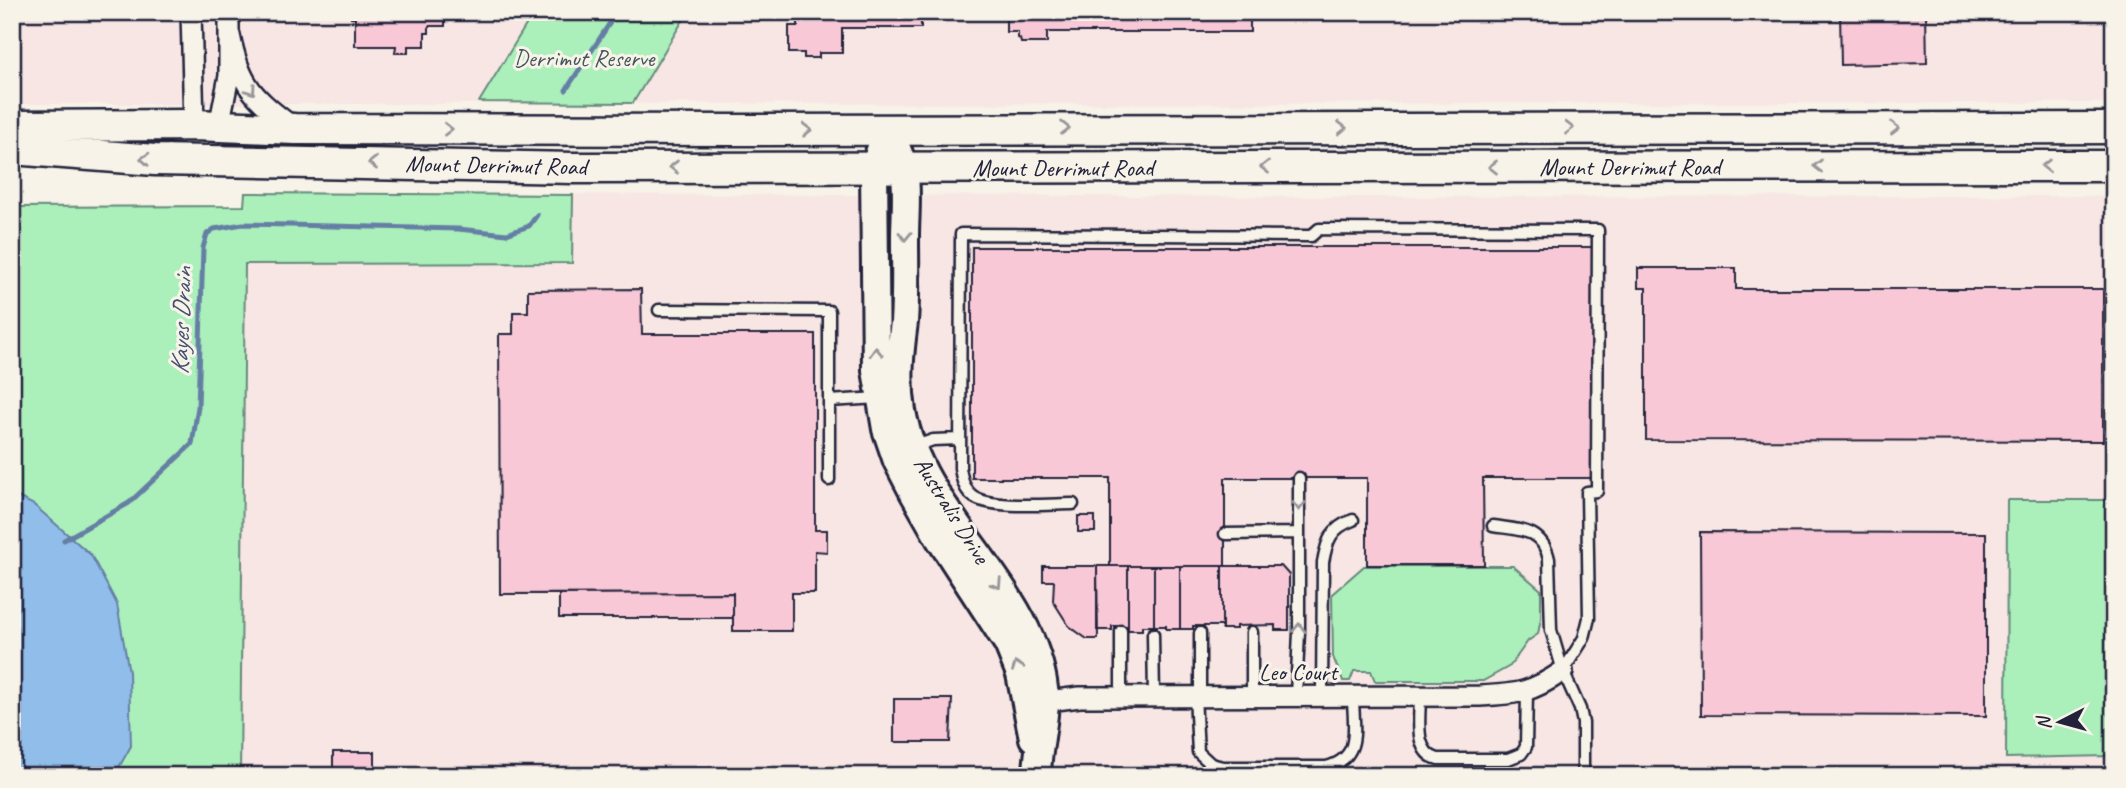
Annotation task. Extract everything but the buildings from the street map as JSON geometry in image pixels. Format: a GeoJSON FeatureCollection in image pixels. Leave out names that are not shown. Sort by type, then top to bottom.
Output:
{"type":"FeatureCollection","features":[{"type":"Feature","properties":{"kind":"main road","name":"Mount Derrimut Road"},"geometry":{"type":"LineString","coordinates":[[12,126],[206,125],[295,129],[2114,128]]}},
{"type":"Feature","properties":{"kind":"main road"},"geometry":{"type":"LineString","coordinates":[[205,162],[206,125]]}},
{"type":"Feature","properties":{"kind":"main road","name":"Mount Derrimut Road"},"geometry":{"type":"LineString","coordinates":[[12,149],[205,162],[573,167],[2114,166]]}},
{"type":"Feature","properties":{"kind":"street"},"geometry":{"type":"LineString","coordinates":[[191,12],[206,125]]}},
{"type":"Feature","properties":{"kind":"street"},"geometry":{"type":"LineString","coordinates":[[206,125],[229,76],[229,12]]}},
{"type":"Feature","properties":{"kind":"street"},"geometry":{"type":"LineString","coordinates":[[230,35],[235,63],[251,92],[295,129]]}},
{"type":"Feature","properties":{"kind":"street"},"geometry":{"type":"LineString","coordinates":[[874,167],[888,129]]}},
{"type":"Feature","properties":{"kind":"street"},"geometry":{"type":"LineString","coordinates":[[888,129],[904,168]]}},
{"type":"Feature","properties":{"kind":"street","name":"Australis Drive"},"geometry":{"type":"LineString","coordinates":[[874,167],[875,323],[890,397]]}},
{"type":"Feature","properties":{"kind":"street","name":"Australis Drive"},"geometry":{"type":"LineString","coordinates":[[904,168],[905,303],[899,358],[886,429],[904,451],[912,492],[1008,644],[1020,674],[1036,702],[1037,766]]}},
{"type":"Feature","properties":{"kind":"street","name":"Leo Court"},"geometry":{"type":"LineString","coordinates":[[1036,702],[1080,697],[1480,696],[1541,687],[1563,671]]}},
{"type":"Feature","properties":{"kind":"lane"},"geometry":{"type":"LineString","coordinates":[[1073,504],[992,503],[973,496],[963,484],[960,439],[961,234],[1311,236],[1319,229],[1598,230],[1597,491],[1587,492],[1589,618],[1584,638],[1563,671]]}},
{"type":"Feature","properties":{"kind":"lane"},"geometry":{"type":"LineString","coordinates":[[659,310],[829,311],[828,480]]}},
{"type":"Feature","properties":{"kind":"lane"},"geometry":{"type":"LineString","coordinates":[[829,401],[890,397]]}},
{"type":"Feature","properties":{"kind":"lane"},"geometry":{"type":"LineString","coordinates":[[904,451],[933,440],[960,439]]}},
{"type":"Feature","properties":{"kind":"lane"},"geometry":{"type":"LineString","coordinates":[[1296,696],[1299,632],[1299,478]]}},
{"type":"Feature","properties":{"kind":"lane"},"geometry":{"type":"LineString","coordinates":[[1322,696],[1323,562],[1327,541],[1334,530],[1353,520]]}},
{"type":"Feature","properties":{"kind":"lane"},"geometry":{"type":"LineString","coordinates":[[1493,526],[1528,531],[1546,547],[1549,559],[1550,629],[1563,671],[1580,709],[1583,723],[1583,776]]}},
{"type":"Feature","properties":{"kind":"lane"},"geometry":{"type":"LineString","coordinates":[[1225,534],[1299,533]]}},
{"type":"Feature","properties":{"kind":"lane"},"geometry":{"type":"LineString","coordinates":[[1121,631],[1121,697]]}},
{"type":"Feature","properties":{"kind":"lane"},"geometry":{"type":"LineString","coordinates":[[1252,632],[1252,696]]}},
{"type":"Feature","properties":{"kind":"lane"},"geometry":{"type":"LineString","coordinates":[[1200,633],[1198,752],[1211,764],[1223,767],[1313,767],[1337,764],[1346,758],[1352,748],[1353,696]]}},
{"type":"Feature","properties":{"kind":"lane"},"geometry":{"type":"LineString","coordinates":[[1153,634],[1154,697]]}},
{"type":"Feature","properties":{"kind":"lane"},"geometry":{"type":"LineString","coordinates":[[1420,696],[1420,737],[1424,752],[1429,757],[1508,759],[1521,754],[1526,747],[1527,691]]}},
{"type":"Feature","properties":{"kind":"shaded area"},"geometry":{"type":"Polygon","coordinates":[[[12,12],[2114,12],[2114,103],[12,104],[12,12]]]}},
{"type":"Feature","properties":{"kind":"shaded area"},"geometry":{"type":"Polygon","coordinates":[[[245,193],[1362,197],[2114,196],[2114,776],[12,776],[12,207],[244,206],[245,193]]]}},
{"type":"Feature","properties":{"kind":"green space","name":"Derrimut Reserve"},"geometry":{"type":"Polygon","coordinates":[[[534,12],[688,12],[633,103],[479,102],[534,12]]]}},
{"type":"Feature","properties":{"kind":"green space"},"geometry":{"type":"Polygon","coordinates":[[[245,193],[573,195],[572,263],[245,264],[240,776],[12,776],[12,207],[244,206],[245,193]]]}},
{"type":"Feature","properties":{"kind":"green space"},"geometry":{"type":"Polygon","coordinates":[[[2007,500],[2114,500],[2114,759],[2109,756],[2006,758],[2007,500]]]}},
{"type":"Feature","properties":{"kind":"green space"},"geometry":{"type":"Polygon","coordinates":[[[1364,566],[1513,566],[1541,590],[1538,634],[1528,641],[1510,666],[1483,681],[1375,681],[1371,671],[1354,671],[1350,681],[1343,681],[1333,657],[1332,594],[1364,566]]]}},
{"type":"Feature","properties":{"kind":"water"},"geometry":{"type":"Polygon","coordinates":[[[12,494],[34,505],[91,555],[117,604],[129,672],[131,746],[114,776],[12,776],[12,494]]]}},
{"type":"Feature","properties":{"kind":"waterway","name":"Kayes Drain"},"geometry":{"type":"LineString","coordinates":[[566,90],[617,12]]}},
{"type":"Feature","properties":{"kind":"waterway","name":"Kayes Drain"},"geometry":{"type":"LineString","coordinates":[[64,540],[129,503],[192,444],[198,407],[203,248],[207,234],[214,229],[243,224],[458,229],[507,234],[529,226],[537,215]]}}]}
